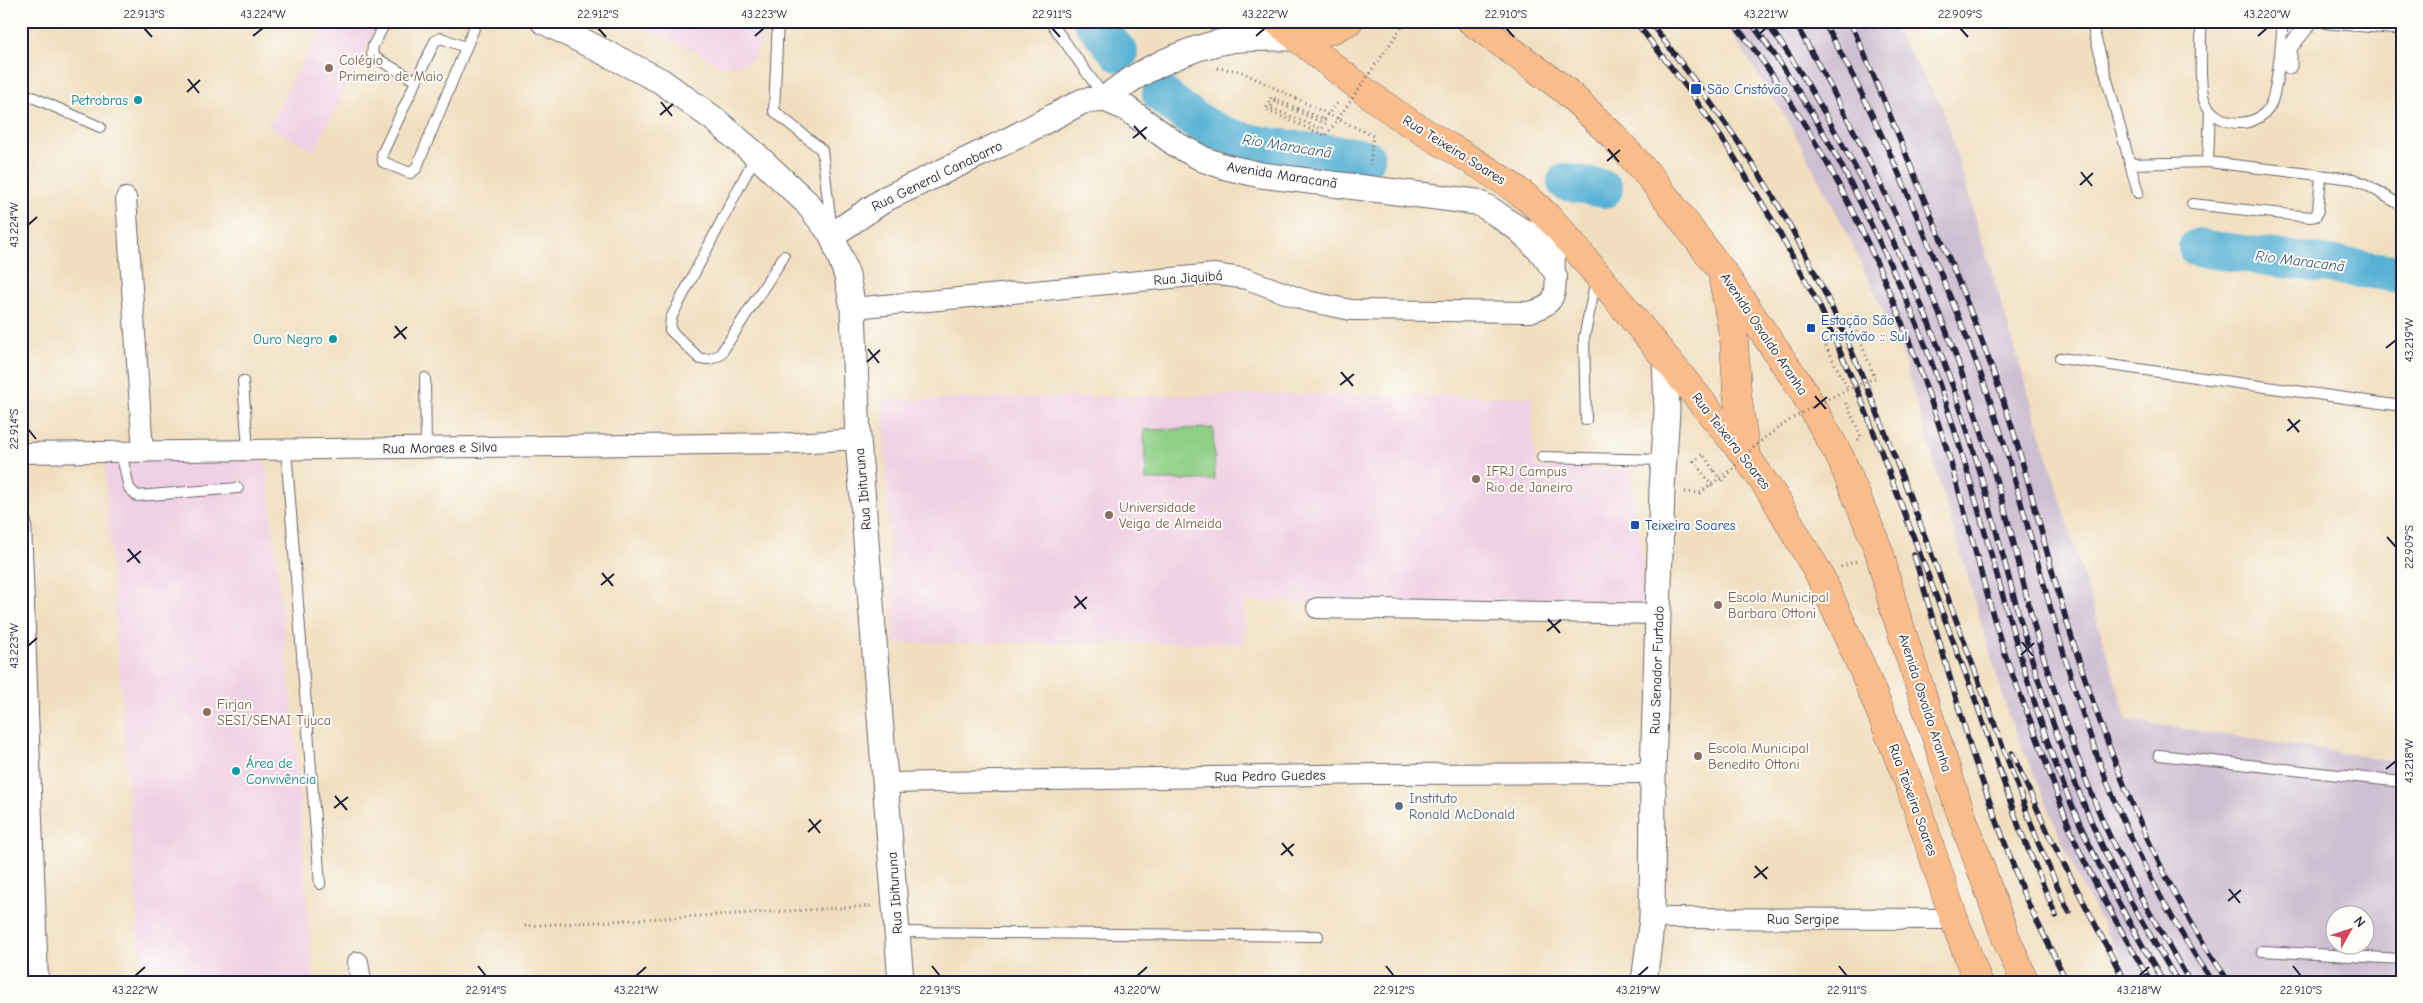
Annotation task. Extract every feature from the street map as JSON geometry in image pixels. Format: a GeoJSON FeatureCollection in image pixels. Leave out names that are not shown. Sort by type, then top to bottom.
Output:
{"type":"FeatureCollection","features":[{"type":"Feature","properties":{"kind":"main road"},"geometry":{"type":"LineString","coordinates":[[1287,30],[1334,29],[1349,21]]}},
{"type":"Feature","properties":{"kind":"main road","name":"Avenida Osvaldo Aranha"},"geometry":{"type":"LineString","coordinates":[[1471,21],[1565,90],[1612,134],[1651,178],[1721,270],[1802,389],[1841,459],[1879,551],[1893,605],[1959,808],[2006,938],[2026,982]]}},
{"type":"Feature","properties":{"kind":"main road","name":"Rua Teixeira Soares"},"geometry":{"type":"LineString","coordinates":[[1287,30],[1354,84],[1448,148],[1482,167],[1521,193],[1563,233],[1746,456],[1775,498],[1820,576],[1860,662],[1909,783],[1954,919],[1978,982]]}},
{"type":"Feature","properties":{"kind":"main road"},"geometry":{"type":"LineString","coordinates":[[1721,270],[1734,338],[1737,393],[1746,456]]}},
{"type":"Feature","properties":{"kind":"street"},"geometry":{"type":"LineString","coordinates":[[544,21],[661,82],[714,119],[806,202],[832,235]]}},
{"type":"Feature","properties":{"kind":"street"},"geometry":{"type":"LineString","coordinates":[[2289,66],[2289,48],[2311,21]]}},
{"type":"Feature","properties":{"kind":"street"},"geometry":{"type":"LineString","coordinates":[[2328,21],[2402,28]]}},
{"type":"Feature","properties":{"kind":"street","name":"Rua General Canabarro"},"geometry":{"type":"LineString","coordinates":[[832,235],[862,214],[901,191],[1009,140],[1083,101],[1105,99],[1140,73],[1203,48],[1287,30]]}},
{"type":"Feature","properties":{"kind":"street","name":"Avenida Maracanã"},"geometry":{"type":"LineString","coordinates":[[1105,99],[1126,108],[1177,145],[1205,160],[1226,167],[1261,175],[1470,201],[1491,208],[1505,219],[1533,234],[1563,233]]}},
{"type":"Feature","properties":{"kind":"street"},"geometry":{"type":"LineString","coordinates":[[126,198],[143,452]]}},
{"type":"Feature","properties":{"kind":"street"},"geometry":{"type":"LineString","coordinates":[[1505,219],[1541,255],[1557,277]]}},
{"type":"Feature","properties":{"kind":"street","name":"Rua Jiquibá"},"geometry":{"type":"LineString","coordinates":[[853,308],[1214,274],[1247,279],[1307,300],[1351,310],[1530,312],[1539,310],[1550,301],[1555,292],[1557,277],[1555,256],[1563,233]]}},
{"type":"Feature","properties":{"kind":"street","name":"Rua Ibituruna"},"geometry":{"type":"LineString","coordinates":[[832,235],[847,276],[853,308],[858,439],[901,982]]}},
{"type":"Feature","properties":{"kind":"street","name":"Rua Senador Furtado"},"geometry":{"type":"LineString","coordinates":[[1644,982],[1652,918],[1653,773],[1667,382],[1665,357]]}},
{"type":"Feature","properties":{"kind":"street","name":"Rua Moraes e Silva"},"geometry":{"type":"LineString","coordinates":[[21,453],[796,443],[858,439]]}},
{"type":"Feature","properties":{"kind":"street"},"geometry":{"type":"LineString","coordinates":[[21,523],[38,982]]}},
{"type":"Feature","properties":{"kind":"street"},"geometry":{"type":"LineString","coordinates":[[1317,608],[1659,614]]}},
{"type":"Feature","properties":{"kind":"street","name":"Rua Pedro Guedes"},"geometry":{"type":"LineString","coordinates":[[886,783],[1373,774],[1653,773]]}},
{"type":"Feature","properties":{"kind":"street","name":"Rua Sergipe"},"geometry":{"type":"LineString","coordinates":[[1652,918],[1954,919]]}},
{"type":"Feature","properties":{"kind":"lane"},"geometry":{"type":"LineString","coordinates":[[386,21],[373,46],[372,54],[416,81]]}},
{"type":"Feature","properties":{"kind":"lane"},"geometry":{"type":"LineString","coordinates":[[465,48],[441,38],[438,39],[416,81],[381,158],[383,162],[410,173],[413,173],[418,166],[477,21]]}},
{"type":"Feature","properties":{"kind":"lane","name":"Rua Ibituruna"},"geometry":{"type":"LineString","coordinates":[[778,21],[774,111],[822,150],[832,235]]}},
{"type":"Feature","properties":{"kind":"lane"},"geometry":{"type":"LineString","coordinates":[[1050,21],[1105,99]]}},
{"type":"Feature","properties":{"kind":"lane"},"geometry":{"type":"LineString","coordinates":[[2091,21],[2138,193]]}},
{"type":"Feature","properties":{"kind":"lane"},"geometry":{"type":"LineString","coordinates":[[2201,21],[2205,101],[2210,110],[2226,121],[2245,123],[2260,118],[2269,108],[2273,95],[2283,21]]}},
{"type":"Feature","properties":{"kind":"lane"},"geometry":{"type":"LineString","coordinates":[[21,92],[100,127]]}},
{"type":"Feature","properties":{"kind":"lane"},"geometry":{"type":"LineString","coordinates":[[2208,162],[2210,110]]}},
{"type":"Feature","properties":{"kind":"lane"},"geometry":{"type":"LineString","coordinates":[[756,155],[671,318],[670,330],[700,359],[710,359],[720,355],[784,256]]}},
{"type":"Feature","properties":{"kind":"lane"},"geometry":{"type":"LineString","coordinates":[[2130,164],[2208,162],[2353,180],[2367,185],[2402,206]]}},
{"type":"Feature","properties":{"kind":"lane"},"geometry":{"type":"LineString","coordinates":[[2192,204],[2310,217],[2316,216],[2321,177]]}},
{"type":"Feature","properties":{"kind":"lane"},"geometry":{"type":"LineString","coordinates":[[1586,420],[1584,338],[1597,275]]}},
{"type":"Feature","properties":{"kind":"lane"},"geometry":{"type":"LineString","coordinates":[[2060,358],[2402,406]]}},
{"type":"Feature","properties":{"kind":"lane"},"geometry":{"type":"LineString","coordinates":[[425,378],[426,448]]}},
{"type":"Feature","properties":{"kind":"lane"},"geometry":{"type":"LineString","coordinates":[[243,381],[248,450]]}},
{"type":"Feature","properties":{"kind":"lane"},"geometry":{"type":"LineString","coordinates":[[286,450],[320,884]]}},
{"type":"Feature","properties":{"kind":"lane"},"geometry":{"type":"LineString","coordinates":[[121,452],[129,488],[137,496],[238,488]]}},
{"type":"Feature","properties":{"kind":"lane"},"geometry":{"type":"LineString","coordinates":[[1542,457],[1664,460]]}},
{"type":"Feature","properties":{"kind":"lane"},"geometry":{"type":"LineString","coordinates":[[2158,755],[2402,782]]}},
{"type":"Feature","properties":{"kind":"lane"},"geometry":{"type":"LineString","coordinates":[[898,932],[1318,936]]}},
{"type":"Feature","properties":{"kind":"lane"},"geometry":{"type":"LineString","coordinates":[[2262,951],[2402,959]]}},
{"type":"Feature","properties":{"kind":"path"},"geometry":{"type":"LineString","coordinates":[[1137,21],[1139,24],[1142,21]]}},
{"type":"Feature","properties":{"kind":"path"},"geometry":{"type":"LineString","coordinates":[[1354,84],[1328,114],[1321,122],[1274,101],[1270,108],[1322,129],[1326,121],[1271,97],[1266,110],[1326,136],[1406,21]]}},
{"type":"Feature","properties":{"kind":"path"},"geometry":{"type":"LineString","coordinates":[[1211,68],[1240,71],[1373,136],[1370,166]]}},
{"type":"Feature","properties":{"kind":"path"},"geometry":{"type":"LineString","coordinates":[[1662,490],[1700,493],[1712,486],[1694,461],[1703,454],[1722,482],[1751,449],[1776,428],[1819,403],[1875,378],[1852,322]]}},
{"type":"Feature","properties":{"kind":"path"},"geometry":{"type":"LineString","coordinates":[[1821,337],[1848,389]]}},
{"type":"Feature","properties":{"kind":"path"},"geometry":{"type":"LineString","coordinates":[[1846,403],[1861,436]]}},
{"type":"Feature","properties":{"kind":"path"},"geometry":{"type":"LineString","coordinates":[[1820,576],[1879,551]]}},
{"type":"Feature","properties":{"kind":"path"},"geometry":{"type":"LineString","coordinates":[[525,926],[896,904]]}},
{"type":"Feature","properties":{"kind":"shaded area","name":"Colégio Primeiro de Maio"},"geometry":{"type":"Polygon","coordinates":[[[326,21],[381,21],[314,151],[268,126],[326,21]]]}},
{"type":"Feature","properties":{"kind":"shaded area"},"geometry":{"type":"Polygon","coordinates":[[[627,21],[761,21],[761,43],[754,58],[748,62],[724,68],[693,50],[627,21]]]}},
{"type":"Feature","properties":{"kind":"shaded area"},"geometry":{"type":"Polygon","coordinates":[[[1724,21],[1890,21],[1942,107],[2127,720],[2402,762],[2402,982],[2133,982],[2080,882],[2009,717],[1900,347],[1845,229],[1788,121],[1724,21]]]}},
{"type":"Feature","properties":{"kind":"shaded area","name":"Universidade Veiga de Almeida"},"geometry":{"type":"Polygon","coordinates":[[[1282,394],[1532,397],[1533,442],[1536,468],[1631,468],[1647,609],[1244,601],[1245,643],[894,643],[883,400],[1282,394]]]}},
{"type":"Feature","properties":{"kind":"shaded area","name":"Firjan SESI/SENAI Tijuca"},"geometry":{"type":"Polygon","coordinates":[[[104,460],[266,462],[295,737],[313,982],[142,982],[104,460]]]}},
{"type":"Feature","properties":{"kind":"green space"},"geometry":{"type":"Polygon","coordinates":[[[1213,428],[1215,480],[1146,480],[1144,430],[1213,428]]]}},
{"type":"Feature","properties":{"kind":"waterway","name":"Rio Maracanã"},"geometry":{"type":"LineString","coordinates":[[1092,21],[1119,53]]}},
{"type":"Feature","properties":{"kind":"waterway","name":"Rio Maracanã"},"geometry":{"type":"LineString","coordinates":[[1161,94],[1196,121],[1226,136],[1251,143],[1366,158]]}},
{"type":"Feature","properties":{"kind":"waterway","name":"Rio Maracanã"},"geometry":{"type":"LineString","coordinates":[[1566,182],[1604,189]]}},
{"type":"Feature","properties":{"kind":"waterway","name":"Rio Maracanã"},"geometry":{"type":"LineString","coordinates":[[2197,248],[2402,274]]}},
{"type":"Feature","properties":{"kind":"railway"},"geometry":{"type":"LineString","coordinates":[[1635,21],[1691,93],[1731,152],[1774,223],[1819,305],[1860,396],[1974,696],[2019,827],[2056,916]]}},
{"type":"Feature","properties":{"kind":"railway"},"geometry":{"type":"LineString","coordinates":[[1649,21],[1745,152],[1774,198],[1818,278],[1873,402],[1952,608],[2039,845],[2069,912]]}},
{"type":"Feature","properties":{"kind":"railway"},"geometry":{"type":"LineString","coordinates":[[1732,21],[1768,69],[1801,119],[1832,172],[1885,280],[1928,393],[1947,450],[2003,648],[2063,809],[2080,852],[2096,885],[2151,982]]}},
{"type":"Feature","properties":{"kind":"railway"},"geometry":{"type":"LineString","coordinates":[[1750,21],[1803,98],[1834,152],[1863,207],[1912,313],[1948,410],[1964,460],[2022,661],[2054,760],[2077,818],[2103,874],[2164,982]]}},
{"type":"Feature","properties":{"kind":"railway"},"geometry":{"type":"LineString","coordinates":[[1765,21],[1796,65],[1841,142],[1880,214],[1914,288],[1945,364],[1971,442],[2026,640],[2068,766],[2088,815],[2117,875],[2178,982]]}},
{"type":"Feature","properties":{"kind":"railway"},"geometry":{"type":"LineString","coordinates":[[1794,21],[1860,142],[1900,224],[1937,308],[1969,393],[2008,521],[2039,643],[2080,764],[2118,854],[2190,982]]}},
{"type":"Feature","properties":{"kind":"railway"},"geometry":{"type":"LineString","coordinates":[[1823,21],[1870,110],[1897,170],[1979,368],[2001,433],[2056,628],[2104,775],[2145,867],[2178,927],[2213,982]]}},
{"type":"Feature","properties":{"kind":"railway"},"geometry":{"type":"LineString","coordinates":[[1850,21],[1879,87],[1982,340],[2020,453],[2070,632],[2117,768],[2156,857],[2178,900],[2202,942],[2229,982]]}},
{"type":"Feature","properties":{"kind":"railway"},"geometry":{"type":"LineString","coordinates":[[1914,555],[1973,756],[2024,895],[2067,982]]}},
{"type":"Feature","properties":{"kind":"railway"},"geometry":{"type":"LineString","coordinates":[[2012,753],[2049,835],[2125,982]]}},
{"type":"Feature","properties":{"kind":"place","name":"Colégio Primeiro de Maio"},"geometry":{"type":"Point","coordinates":[329,68]}},
{"type":"Feature","properties":{"kind":"place","name":"São Cristóvão"},"geometry":{"type":"Point","coordinates":[1696,89]}},
{"type":"Feature","properties":{"kind":"place","name":"Petrobras"},"geometry":{"type":"Point","coordinates":[138,100]}},
{"type":"Feature","properties":{"kind":"place","name":"Estação São Cristóvão :: Sul"},"geometry":{"type":"Point","coordinates":[1811,328]}},
{"type":"Feature","properties":{"kind":"place","name":"Ouro Negro"},"geometry":{"type":"Point","coordinates":[333,339]}},
{"type":"Feature","properties":{"kind":"place","name":"IFRJ Campus Rio de Janeiro"},"geometry":{"type":"Point","coordinates":[1476,479]}},
{"type":"Feature","properties":{"kind":"place","name":"Universidade Veiga de Almeida"},"geometry":{"type":"Point","coordinates":[1109,515]}},
{"type":"Feature","properties":{"kind":"place","name":"Teixeira Soares"},"geometry":{"type":"Point","coordinates":[1635,525]}},
{"type":"Feature","properties":{"kind":"place","name":"Escola Municipal Barbara Ottoni"},"geometry":{"type":"Point","coordinates":[1718,605]}},
{"type":"Feature","properties":{"kind":"place","name":"Firjan SESI/SENAI Tijuca"},"geometry":{"type":"Point","coordinates":[207,712]}},
{"type":"Feature","properties":{"kind":"place","name":"Escola Municipal Benedito Ottoni"},"geometry":{"type":"Point","coordinates":[1698,756]}},
{"type":"Feature","properties":{"kind":"place","name":"Área de Convivência"},"geometry":{"type":"Point","coordinates":[236,771]}},
{"type":"Feature","properties":{"kind":"place","name":"Instituto Ronald McDonald"},"geometry":{"type":"Point","coordinates":[1399,806]}}]}
